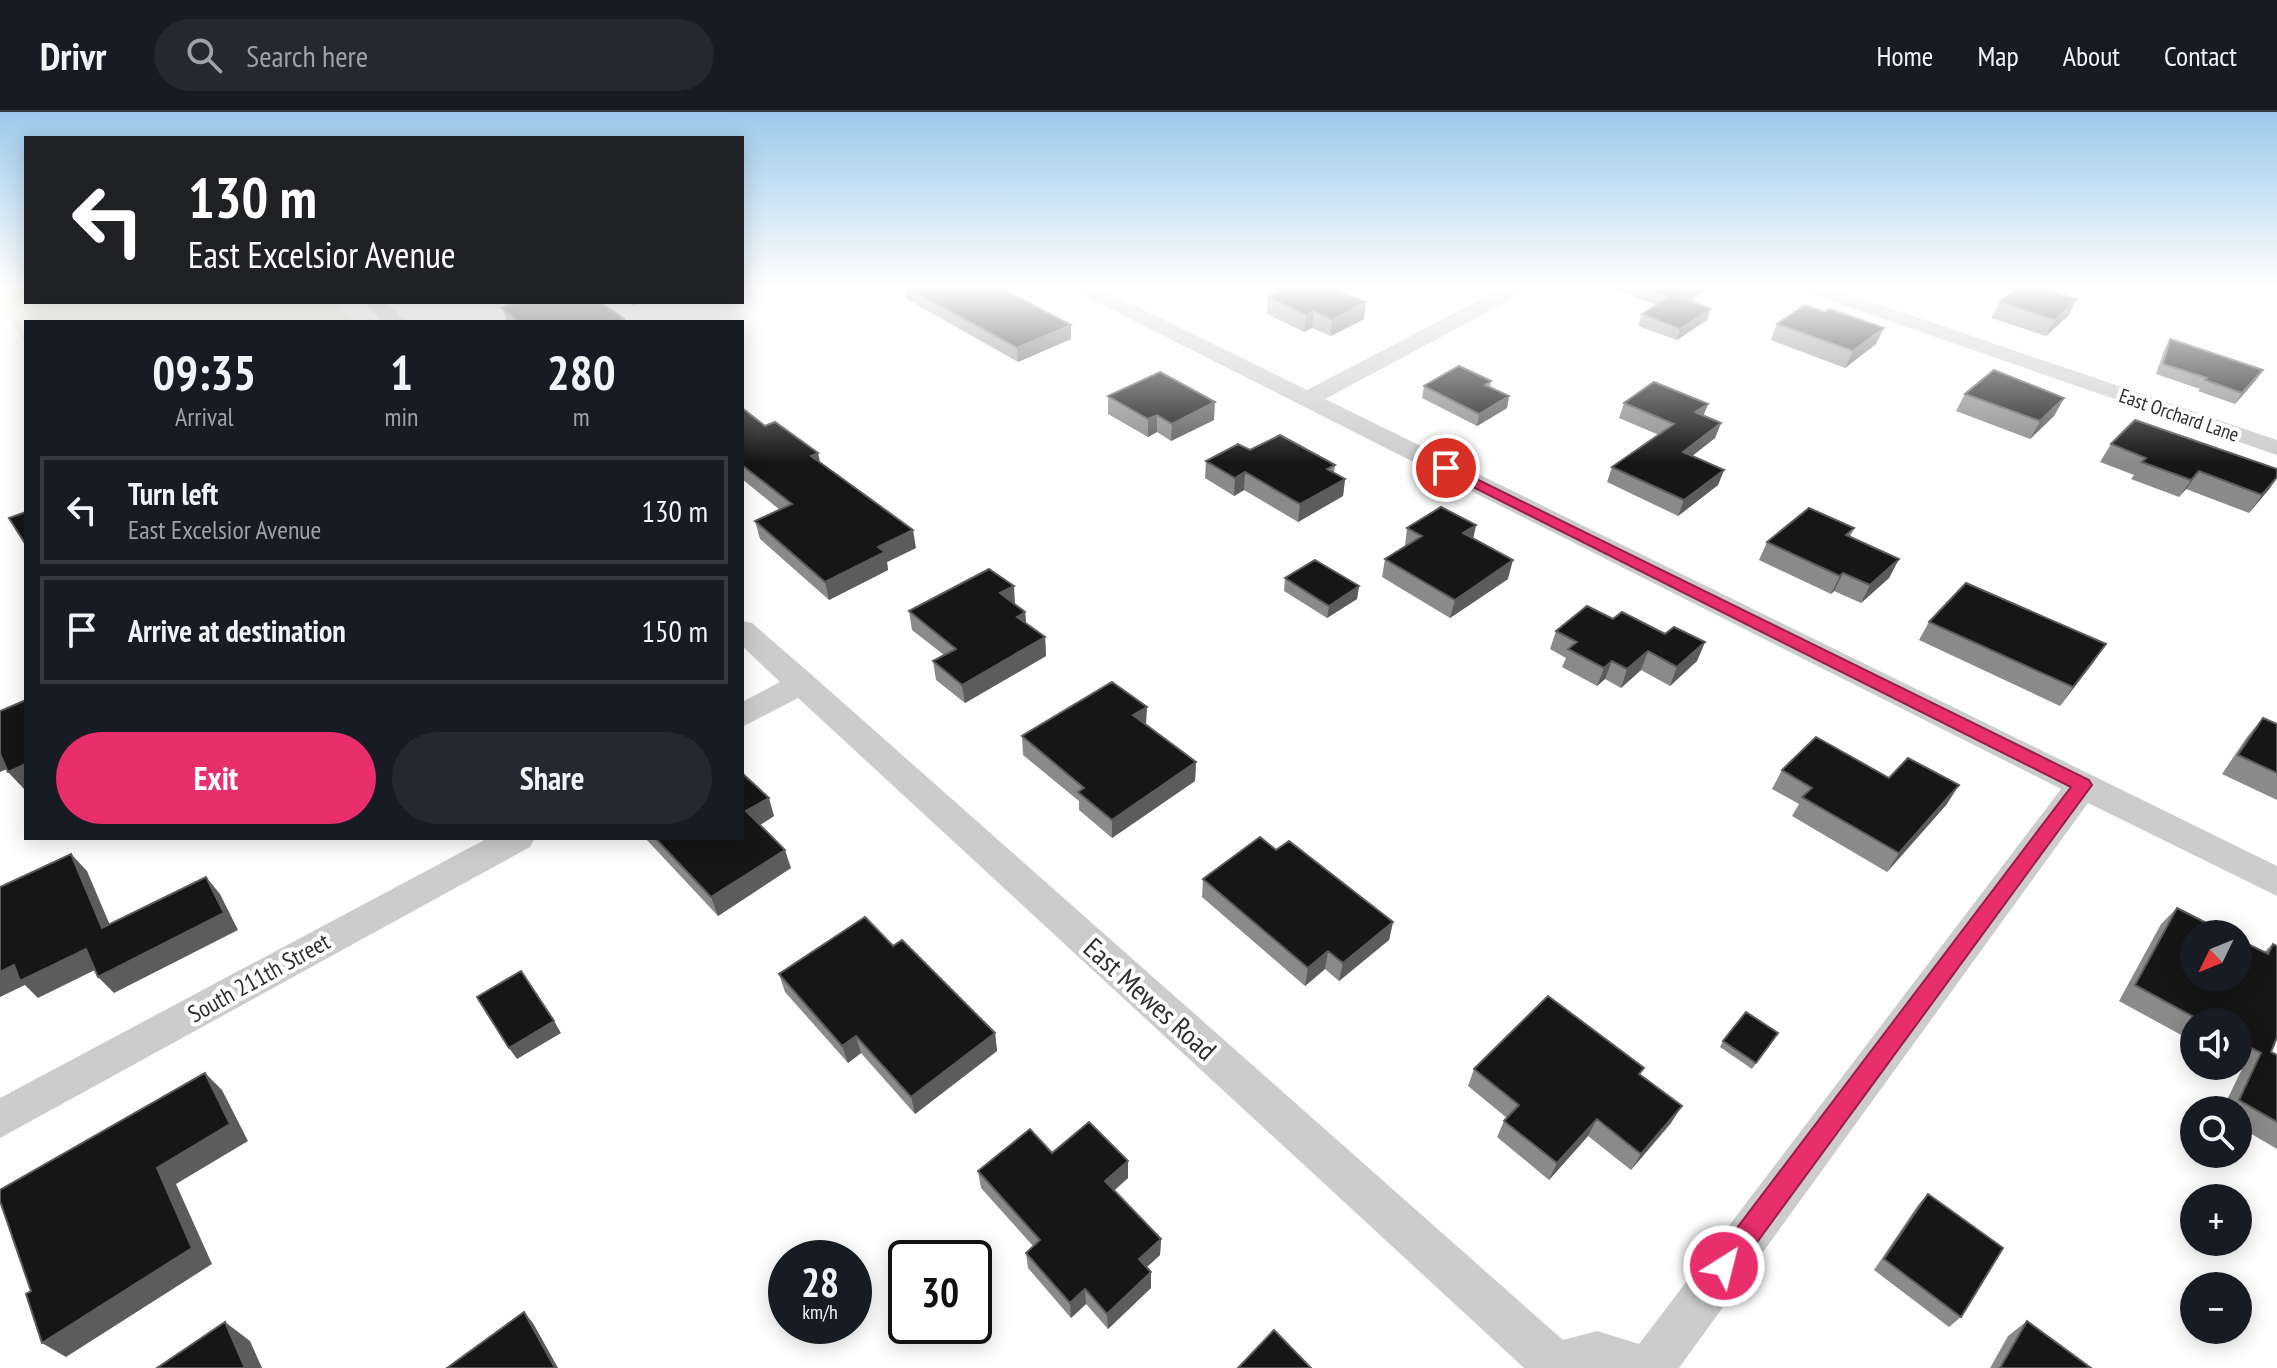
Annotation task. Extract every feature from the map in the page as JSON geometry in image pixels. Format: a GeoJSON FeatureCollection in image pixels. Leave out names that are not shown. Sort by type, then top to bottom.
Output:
{"type":"FeatureCollection","features":[{"type":"Feature","properties":{"kind":"street"},"geometry":{"type":"LineString","coordinates":[[1200,346],[2277,882]]}},
{"type":"Feature","properties":{"kind":"street"},"geometry":{"type":"LineString","coordinates":[[1307,399],[1409,346]]}},
{"type":"Feature","properties":{"kind":"street","name":"East Orchard Lane"},"geometry":{"type":"LineString","coordinates":[[1979,346],[2277,448]]}},
{"type":"Feature","properties":{"kind":"street","name":"East Mewes Road"},"geometry":{"type":"LineString","coordinates":[[744,632],[1559,1368],[1583,1355],[1599,1354],[1614,1356],[1636,1368]]}},
{"type":"Feature","properties":{"kind":"street"},"geometry":{"type":"LineString","coordinates":[[744,715],[802,683]]}},
{"type":"Feature","properties":{"kind":"street"},"geometry":{"type":"LineString","coordinates":[[1650,1368],[2083,785]]}},
{"type":"Feature","properties":{"kind":"street","name":"South 211th Street"},"geometry":{"type":"LineString","coordinates":[[0,1119],[514,840]]}},
{"type":"Feature","properties":{"kind":"building"},"geometry":{"type":"Polygon","coordinates":[[[1838,346],[1860,346],[1853,351],[1838,346]]]}},
{"type":"Feature","properties":{"kind":"building"},"geometry":{"type":"Polygon","coordinates":[[[2168,346],[2190,346],[2263,370],[2242,393],[2163,364],[2168,346]]]}},
{"type":"Feature","properties":{"kind":"building"},"geometry":{"type":"Polygon","coordinates":[[[1459,366],[1491,381],[1485,385],[1509,396],[1479,414],[1424,386],[1459,366]]]}},
{"type":"Feature","properties":{"kind":"building"},"geometry":{"type":"Polygon","coordinates":[[[1994,370],[2064,398],[2040,421],[1965,394],[1994,370]]]}},
{"type":"Feature","properties":{"kind":"building"},"geometry":{"type":"Polygon","coordinates":[[[1160,372],[1215,402],[1172,424],[1157,415],[1148,419],[1108,396],[1160,372]]]}},
{"type":"Feature","properties":{"kind":"building"},"geometry":{"type":"Polygon","coordinates":[[[1654,382],[1708,404],[1695,412],[1721,423],[1683,452],[1724,470],[1684,500],[1612,467],[1674,424],[1624,403],[1654,382]]]}},
{"type":"Feature","properties":{"kind":"building"},"geometry":{"type":"Polygon","coordinates":[[[744,410],[765,426],[775,422],[818,453],[811,456],[913,530],[878,547],[885,552],[825,582],[755,521],[792,504],[744,467],[744,410]]]}},
{"type":"Feature","properties":{"kind":"building"},"geometry":{"type":"Polygon","coordinates":[[[2135,420],[2277,469],[2277,477],[2262,495],[2199,471],[2191,480],[2142,462],[2146,458],[2111,444],[2135,420]]]}},
{"type":"Feature","properties":{"kind":"building"},"geometry":{"type":"Polygon","coordinates":[[[1280,435],[1335,465],[1327,469],[1345,479],[1300,504],[1245,472],[1235,478],[1206,461],[1238,444],[1250,450],[1280,435]]]}},
{"type":"Feature","properties":{"kind":"building"},"geometry":{"type":"Polygon","coordinates":[[[1441,507],[1476,525],[1463,533],[1513,560],[1455,600],[1385,559],[1422,536],[1407,528],[1441,507]]]}},
{"type":"Feature","properties":{"kind":"building"},"geometry":{"type":"Polygon","coordinates":[[[1809,508],[1854,528],[1846,535],[1899,559],[1870,585],[1843,573],[1840,576],[1767,542],[1809,508]]]}},
{"type":"Feature","properties":{"kind":"building"},"geometry":{"type":"Polygon","coordinates":[[[24,513],[24,542],[9,518],[24,513]]]}},
{"type":"Feature","properties":{"kind":"building"},"geometry":{"type":"Polygon","coordinates":[[[1315,560],[1359,586],[1329,606],[1285,578],[1315,560]]]}},
{"type":"Feature","properties":{"kind":"building"},"geometry":{"type":"Polygon","coordinates":[[[989,569],[1014,586],[1000,593],[1025,612],[1017,617],[1045,637],[962,685],[933,661],[956,649],[909,611],[989,569]]]}},
{"type":"Feature","properties":{"kind":"building"},"geometry":{"type":"Polygon","coordinates":[[[1966,583],[2106,644],[2073,687],[1929,622],[1966,583]]]}},
{"type":"Feature","properties":{"kind":"building"},"geometry":{"type":"Polygon","coordinates":[[[1587,606],[1613,619],[1622,612],[1665,634],[1674,627],[1705,642],[1677,667],[1648,651],[1627,669],[1612,661],[1604,668],[1568,649],[1577,642],[1556,631],[1587,606]]]}},
{"type":"Feature","properties":{"kind":"building"},"geometry":{"type":"Polygon","coordinates":[[[1112,682],[1147,707],[1133,715],[1196,762],[1112,820],[1078,792],[1084,788],[1022,736],[1112,682]]]}},
{"type":"Feature","properties":{"kind":"building"},"geometry":{"type":"Polygon","coordinates":[[[24,701],[24,765],[8,772],[0,754],[0,711],[24,701]]]}},
{"type":"Feature","properties":{"kind":"building"},"geometry":{"type":"Polygon","coordinates":[[[2263,718],[2277,724],[2277,773],[2238,755],[2263,718]]]}},
{"type":"Feature","properties":{"kind":"building"},"geometry":{"type":"Polygon","coordinates":[[[1816,737],[1889,778],[1908,758],[1959,785],[1899,853],[1802,797],[1812,788],[1782,770],[1816,737]]]}},
{"type":"Feature","properties":{"kind":"building"},"geometry":{"type":"Polygon","coordinates":[[[744,775],[769,798],[746,811],[785,850],[711,897],[657,840],[744,840],[744,775]]]}},
{"type":"Feature","properties":{"kind":"building"},"geometry":{"type":"Polygon","coordinates":[[[1260,837],[1276,850],[1289,841],[1393,922],[1343,963],[1328,951],[1308,968],[1203,879],[1260,837]]]}},
{"type":"Feature","properties":{"kind":"building"},"geometry":{"type":"Polygon","coordinates":[[[71,854],[102,928],[206,877],[224,913],[98,977],[86,949],[20,981],[14,965],[0,972],[0,887],[71,854]]]}},
{"type":"Feature","properties":{"kind":"building"},"geometry":{"type":"Polygon","coordinates":[[[2177,908],[2201,920],[2180,920],[2180,992],[2252,992],[2252,946],[2268,954],[2273,944],[2277,946],[2277,1037],[2271,1052],[2277,1055],[2277,1122],[2252,1108],[2252,1096],[2241,1096],[2248,1080],[2252,1080],[2252,1072],[2261,1053],[2252,1048],[2252,1008],[2180,1009],[2135,985],[2177,908]]]}},
{"type":"Feature","properties":{"kind":"building"},"geometry":{"type":"Polygon","coordinates":[[[865,917],[893,946],[902,940],[995,1033],[911,1097],[856,1036],[842,1046],[779,974],[865,917]]]}},
{"type":"Feature","properties":{"kind":"building"},"geometry":{"type":"Polygon","coordinates":[[[521,971],[554,1021],[509,1048],[477,997],[521,971]]]}},
{"type":"Feature","properties":{"kind":"building"},"geometry":{"type":"Polygon","coordinates":[[[1548,996],[1644,1068],[1639,1074],[1682,1106],[1641,1154],[1597,1119],[1557,1163],[1504,1121],[1519,1105],[1474,1069],[1548,996]]]}},
{"type":"Feature","properties":{"kind":"building"},"geometry":{"type":"Polygon","coordinates":[[[1746,1012],[1778,1033],[1756,1063],[1723,1041],[1746,1012]]]}},
{"type":"Feature","properties":{"kind":"building"},"geometry":{"type":"Polygon","coordinates":[[[205,1073],[230,1124],[157,1168],[192,1248],[42,1343],[26,1294],[31,1291],[0,1201],[0,1190],[205,1073]]]}},
{"type":"Feature","properties":{"kind":"building"},"geometry":{"type":"Polygon","coordinates":[[[1089,1122],[1128,1161],[1105,1181],[1161,1239],[1139,1259],[1151,1272],[1107,1314],[1085,1289],[1070,1303],[1026,1253],[1040,1240],[978,1171],[1030,1129],[1052,1153],[1089,1122]]]}},
{"type":"Feature","properties":{"kind":"building"},"geometry":{"type":"Polygon","coordinates":[[[1928,1194],[2003,1248],[1961,1317],[1884,1259],[1928,1194]]]}},
{"type":"Feature","properties":{"kind":"building"},"geometry":{"type":"Polygon","coordinates":[[[524,1312],[555,1368],[447,1368],[524,1312]]]}},
{"type":"Feature","properties":{"kind":"building"},"geometry":{"type":"Polygon","coordinates":[[[2027,1321],[2091,1368],[2000,1368],[2027,1321]]]}},
{"type":"Feature","properties":{"kind":"building"},"geometry":{"type":"Polygon","coordinates":[[[225,1322],[245,1368],[157,1368],[225,1322]]]}},
{"type":"Feature","properties":{"kind":"building"},"geometry":{"type":"Polygon","coordinates":[[[1274,1330],[1311,1368],[1238,1368],[1274,1330]]]}},
{"type":"Feature","properties":{"kind":"route"},"geometry":{"type":"LineString","coordinates":[[1446,468],[2083,785],[1724,1266]]}}]}
